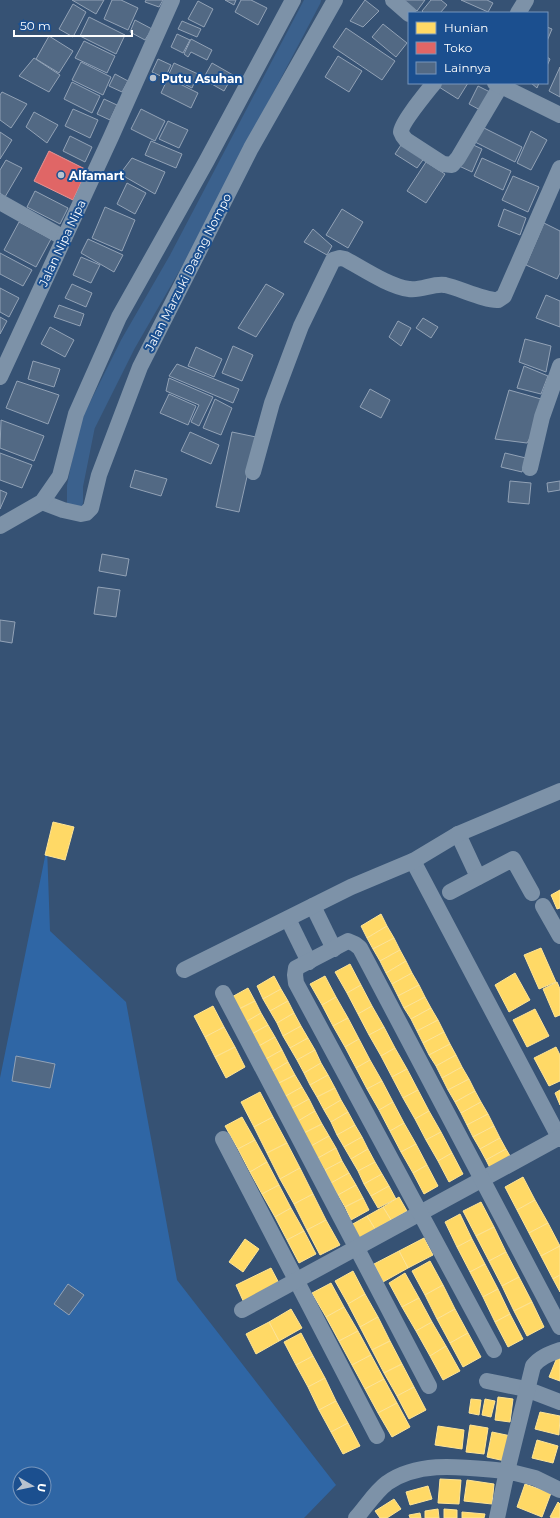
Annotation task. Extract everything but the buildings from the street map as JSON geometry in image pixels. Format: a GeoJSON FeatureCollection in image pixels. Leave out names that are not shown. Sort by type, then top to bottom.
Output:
{"type":"FeatureCollection","features":[{"type":"Feature","properties":{"kind":"street","name":"Jalan Nipa Nipa"},"geometry":{"type":"LineString","coordinates":[[0,377],[172,0]]}},
{"type":"Feature","properties":{"kind":"street"},"geometry":{"type":"LineString","coordinates":[[0,526],[42,502],[60,476],[76,414],[119,317],[206,162],[293,0]]}},
{"type":"Feature","properties":{"kind":"street","name":"Jalan Marzuki Daeng Nompo"},"geometry":{"type":"LineString","coordinates":[[42,502],[81,514],[86,513],[91,508],[99,475],[140,367],[251,148],[335,0]]}},
{"type":"Feature","properties":{"kind":"street"},"geometry":{"type":"LineString","coordinates":[[393,0],[408,13]]}},
{"type":"Feature","properties":{"kind":"street"},"geometry":{"type":"LineString","coordinates":[[519,12],[526,0]]}},
{"type":"Feature","properties":{"kind":"street"},"geometry":{"type":"LineString","coordinates":[[433,84],[404,122],[401,132],[406,140],[443,164],[452,165],[458,158],[497,85],[560,116]]}},
{"type":"Feature","properties":{"kind":"street"},"geometry":{"type":"LineString","coordinates":[[253,472],[272,403],[301,326],[333,260],[340,258],[345,259],[395,285],[409,289],[424,288],[439,284],[489,299],[498,300],[504,296],[560,168]]}},
{"type":"Feature","properties":{"kind":"street"},"geometry":{"type":"LineString","coordinates":[[0,202],[64,238]]}},
{"type":"Feature","properties":{"kind":"street"},"geometry":{"type":"LineString","coordinates":[[530,468],[542,417],[560,366]]}},
{"type":"Feature","properties":{"kind":"street"},"geometry":{"type":"LineString","coordinates":[[184,970],[351,887],[413,861],[458,834],[560,791]]}},
{"type":"Feature","properties":{"kind":"street"},"geometry":{"type":"LineString","coordinates":[[458,834],[478,877]]}},
{"type":"Feature","properties":{"kind":"street"},"geometry":{"type":"LineString","coordinates":[[450,892],[513,859],[532,893]]}},
{"type":"Feature","properties":{"kind":"street"},"geometry":{"type":"LineString","coordinates":[[242,1310],[560,1138],[413,861]]}},
{"type":"Feature","properties":{"kind":"street"},"geometry":{"type":"LineString","coordinates":[[313,906],[334,949]]}},
{"type":"Feature","properties":{"kind":"street"},"geometry":{"type":"LineString","coordinates":[[543,906],[560,936]]}},
{"type":"Feature","properties":{"kind":"street"},"geometry":{"type":"LineString","coordinates":[[288,919],[309,962]]}},
{"type":"Feature","properties":{"kind":"street"},"geometry":{"type":"LineString","coordinates":[[494,1350],[296,983],[296,968],[348,941],[360,948],[560,1327]]}},
{"type":"Feature","properties":{"kind":"street"},"geometry":{"type":"LineString","coordinates":[[223,993],[429,1386]]}},
{"type":"Feature","properties":{"kind":"street"},"geometry":{"type":"LineString","coordinates":[[224,1139],[377,1436]]}},
{"type":"Feature","properties":{"kind":"street"},"geometry":{"type":"LineString","coordinates":[[497,1518],[532,1366],[538,1360],[560,1350]]}},
{"type":"Feature","properties":{"kind":"street"},"geometry":{"type":"LineString","coordinates":[[487,1382],[526,1389],[560,1402]]}},
{"type":"Feature","properties":{"kind":"street"},"geometry":{"type":"LineString","coordinates":[[356,1518],[386,1484],[396,1478],[430,1467],[507,1471],[535,1478],[560,1490]]}},
{"type":"Feature","properties":{"kind":"shaded area"},"geometry":{"type":"Polygon","coordinates":[[[47,847],[50,931],[126,1002],[177,1280],[336,1485],[304,1518],[0,1518],[0,1078],[47,847]]]}},
{"type":"Feature","properties":{"kind":"waterway"},"geometry":{"type":"LineString","coordinates":[[75,502],[75,486],[87,426],[128,344],[177,259],[313,0]]}},
{"type":"Feature","properties":{"kind":"place","name":"Putu Asuhan"},"geometry":{"type":"Point","coordinates":[153,78]}},
{"type":"Feature","properties":{"kind":"place","name":"Alfamart"},"geometry":{"type":"Point","coordinates":[61,175]}}]}
